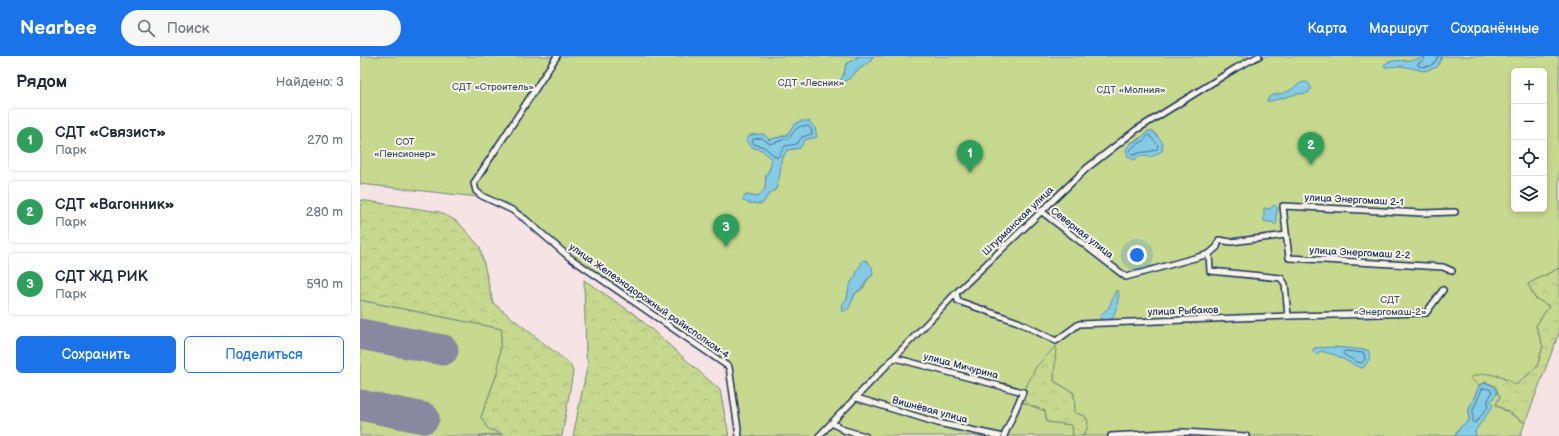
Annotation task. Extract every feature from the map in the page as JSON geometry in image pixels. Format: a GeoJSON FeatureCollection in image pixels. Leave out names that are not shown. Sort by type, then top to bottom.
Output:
{"type":"FeatureCollection","features":[{"type":"Feature","properties":{"kind":"street","name":"улица Железнодорожный райисполком-4"},"geometry":{"type":"LineString","coordinates":[[557,56],[474,183],[476,191],[482,196],[512,210],[525,219],[569,257],[729,367],[739,436]]}},
{"type":"Feature","properties":{"kind":"street","name":"Штурманская улица"},"geometry":{"type":"LineString","coordinates":[[819,436],[956,293],[1087,168],[1117,143],[1195,93],[1259,56]]}},
{"type":"Feature","properties":{"kind":"street","name":"улица Энергомаш 2-1"},"geometry":{"type":"LineString","coordinates":[[1286,235],[1283,206],[1422,213],[1455,212]]}},
{"type":"Feature","properties":{"kind":"street","name":"Северная улица"},"geometry":{"type":"LineString","coordinates":[[1041,211],[1124,276],[1209,254]]}},
{"type":"Feature","properties":{"kind":"street"},"geometry":{"type":"LineString","coordinates":[[1286,235],[1231,242],[1219,240],[1217,247],[1209,254],[1210,271],[1281,278],[1285,284],[1288,316]]}},
{"type":"Feature","properties":{"kind":"street","name":"улица Энергомаш 2-2"},"geometry":{"type":"LineString","coordinates":[[1286,235],[1289,258],[1443,267],[1452,271]]}},
{"type":"Feature","properties":{"kind":"street","name":"улица Рыбаков"},"geometry":{"type":"LineString","coordinates":[[956,293],[958,301],[1018,322],[1056,341],[1079,324],[1288,316],[1426,313],[1443,290]]}},
{"type":"Feature","properties":{"kind":"street","name":"улица Мичурина"},"geometry":{"type":"LineString","coordinates":[[895,358],[1023,392],[1004,436]]}},
{"type":"Feature","properties":{"kind":"street","name":"Вишнёвая улица"},"geometry":{"type":"LineString","coordinates":[[856,398],[938,423],[999,436]]}},
{"type":"Feature","properties":{"kind":"street"},"geometry":{"type":"LineString","coordinates":[[832,423],[844,430],[865,436]]}},
{"type":"Feature","properties":{"kind":"street"},"geometry":{"type":"LineString","coordinates":[[1111,436],[1184,432],[1246,436]]}},
{"type":"Feature","properties":{"kind":"green space"},"geometry":{"type":"Polygon","coordinates":[[[360,56],[860,56],[846,64],[844,74],[839,84],[852,77],[856,71],[869,63],[873,56],[1559,56],[1559,268],[1528,284],[1535,298],[1549,306],[1536,326],[1543,346],[1537,367],[1516,385],[1498,375],[1482,383],[1486,382],[1496,386],[1500,397],[1496,405],[1525,423],[1520,436],[1476,436],[1475,431],[1493,405],[1479,386],[1469,409],[1469,421],[1457,431],[1455,436],[1082,436],[1084,435],[1085,416],[1075,413],[1074,393],[1054,381],[1055,347],[1045,411],[1047,422],[1072,425],[1073,436],[736,436],[731,385],[727,367],[573,263],[511,210],[478,197],[360,184],[360,56]],[[793,126],[787,135],[769,140],[763,134],[752,147],[762,150],[771,159],[771,166],[766,176],[765,189],[757,197],[746,195],[762,204],[768,195],[776,189],[781,164],[787,150],[800,148],[793,126]],[[1153,131],[1131,143],[1134,160],[1162,143],[1153,131]],[[861,265],[852,283],[847,299],[843,303],[853,300],[855,294],[863,288],[873,275],[861,265]]]}},
{"type":"Feature","properties":{"kind":"green space"},"geometry":{"type":"Polygon","coordinates":[[[360,200],[440,212],[458,222],[480,247],[493,303],[570,364],[573,372],[562,436],[479,436],[502,434],[488,429],[481,417],[498,371],[502,329],[360,300],[360,200]]]}},
{"type":"Feature","properties":{"kind":"green space"},"geometry":{"type":"Polygon","coordinates":[[[1559,268],[1559,333],[1525,423],[1496,404],[1500,397],[1495,386],[1486,382],[1478,385],[1470,378],[1476,375],[1488,374],[1499,376],[1516,385],[1537,367],[1543,346],[1536,326],[1549,306],[1535,298],[1528,284],[1559,268]]]}},
{"type":"Feature","properties":{"kind":"green space"},"geometry":{"type":"Polygon","coordinates":[[[584,280],[634,314],[720,390],[729,436],[573,436],[588,363],[586,356],[584,280]]]}},
{"type":"Feature","properties":{"kind":"green space"},"geometry":{"type":"Polygon","coordinates":[[[360,300],[502,329],[498,371],[481,417],[503,434],[479,436],[360,436],[360,416],[419,427],[427,427],[431,409],[360,394],[360,300]]]}},
{"type":"Feature","properties":{"kind":"green space"},"geometry":{"type":"Polygon","coordinates":[[[1056,346],[1054,381],[1074,393],[1075,413],[1085,416],[1088,421],[1087,429],[1082,436],[1073,436],[1072,425],[1047,422],[1045,411],[1019,401],[1036,367],[1056,346]]]}},
{"type":"Feature","properties":{"kind":"water"},"geometry":{"type":"Polygon","coordinates":[[[860,56],[873,56],[869,63],[856,71],[852,77],[838,85],[844,74],[846,64],[860,56]]]}},
{"type":"Feature","properties":{"kind":"water"},"geometry":{"type":"Polygon","coordinates":[[[1425,56],[1442,57],[1437,67],[1424,71],[1402,66],[1385,67],[1384,65],[1387,62],[1413,60],[1425,56]]]}},
{"type":"Feature","properties":{"kind":"water"},"geometry":{"type":"Polygon","coordinates":[[[1307,82],[1311,89],[1308,93],[1267,101],[1270,96],[1287,92],[1299,84],[1307,82]]]}},
{"type":"Feature","properties":{"kind":"water"},"geometry":{"type":"Polygon","coordinates":[[[800,121],[809,121],[815,128],[817,137],[805,140],[800,148],[787,150],[781,160],[780,174],[776,189],[768,195],[762,204],[748,203],[742,200],[746,195],[757,197],[765,189],[766,176],[771,166],[771,159],[762,150],[752,147],[746,141],[750,135],[764,134],[769,140],[787,135],[793,126],[800,121]]]}},
{"type":"Feature","properties":{"kind":"water"},"geometry":{"type":"Polygon","coordinates":[[[1148,131],[1153,131],[1163,143],[1162,151],[1151,157],[1141,156],[1134,160],[1128,157],[1126,149],[1131,143],[1140,139],[1148,131]]]}},
{"type":"Feature","properties":{"kind":"water"},"geometry":{"type":"Polygon","coordinates":[[[1274,205],[1278,208],[1276,216],[1277,223],[1275,225],[1272,222],[1264,221],[1264,208],[1270,209],[1274,205]]]}},
{"type":"Feature","properties":{"kind":"water"},"geometry":{"type":"Polygon","coordinates":[[[866,260],[872,267],[873,275],[866,280],[863,287],[855,293],[849,308],[842,312],[843,303],[847,299],[849,287],[856,276],[857,270],[862,261],[866,260]]]}},
{"type":"Feature","properties":{"kind":"water"},"geometry":{"type":"Polygon","coordinates":[[[1116,290],[1119,292],[1117,307],[1112,319],[1107,321],[1100,318],[1100,316],[1109,307],[1116,290]]]}},
{"type":"Feature","properties":{"kind":"water"},"geometry":{"type":"Polygon","coordinates":[[[1333,347],[1368,350],[1370,355],[1369,359],[1363,368],[1335,355],[1321,351],[1316,354],[1313,352],[1314,348],[1333,347]]]}},
{"type":"Feature","properties":{"kind":"water"},"geometry":{"type":"Polygon","coordinates":[[[1482,384],[1490,384],[1496,391],[1497,394],[1491,401],[1493,405],[1491,409],[1475,431],[1476,436],[1455,436],[1461,426],[1469,421],[1469,409],[1479,386],[1482,384]]]}},
{"type":"Feature","properties":{"kind":"runway"},"geometry":{"type":"LineString","coordinates":[[360,334],[443,350]]}},
{"type":"Feature","properties":{"kind":"runway"},"geometry":{"type":"LineString","coordinates":[[360,405],[424,418]]}},
{"type":"Feature","properties":{"kind":"place","name":"СДТ «Вагонник»"},"geometry":{"type":"Point","coordinates":[1311,165]}},
{"type":"Feature","properties":{"kind":"place","name":"СДТ «Связист»"},"geometry":{"type":"Point","coordinates":[970,173]}},
{"type":"Feature","properties":{"kind":"place","name":"СДТ ЖД РИК"},"geometry":{"type":"Point","coordinates":[726,247]}},
{"type":"Feature","properties":{"kind":"park label","name":"СДТ «Лесник»"},"geometry":{"type":"Point","coordinates":[811,83]}},
{"type":"Feature","properties":{"kind":"park label","name":"СДТ «Строитель»"},"geometry":{"type":"Point","coordinates":[493,87]}},
{"type":"Feature","properties":{"kind":"park label","name":"СДТ «Молния»"},"geometry":{"type":"Point","coordinates":[1131,90]}},
{"type":"Feature","properties":{"kind":"park label","name":"СОТ «Пенсионер»"},"geometry":{"type":"Point","coordinates":[405,148]}},
{"type":"Feature","properties":{"kind":"park label","name":"СДТ «Энергомаш-2»"},"geometry":{"type":"Point","coordinates":[1390,306]}}]}
